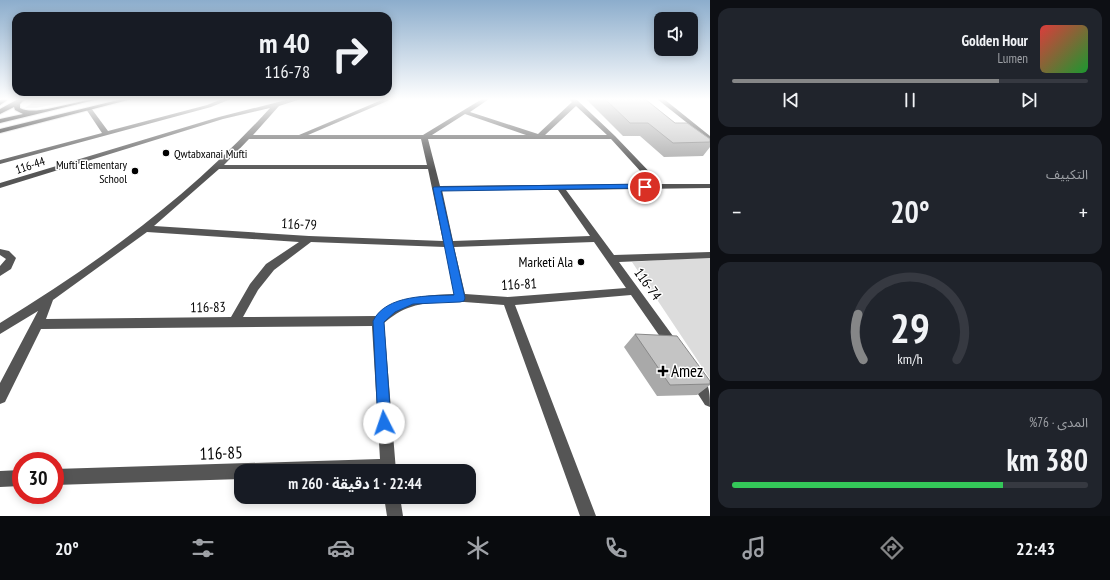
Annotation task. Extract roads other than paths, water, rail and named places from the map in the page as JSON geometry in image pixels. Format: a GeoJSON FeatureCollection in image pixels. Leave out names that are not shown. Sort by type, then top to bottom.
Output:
{"type":"FeatureCollection","features":[{"type":"Feature","properties":{"kind":"main road"},"geometry":{"type":"LineString","coordinates":[[0,130],[30,123]]}},
{"type":"Feature","properties":{"kind":"street"},"geometry":{"type":"LineString","coordinates":[[99,123],[106,133]]}},
{"type":"Feature","properties":{"kind":"street"},"geometry":{"type":"LineString","coordinates":[[0,162],[106,133],[157,123]]}},
{"type":"Feature","properties":{"kind":"street","name":"116-44"},"geometry":{"type":"LineString","coordinates":[[0,186],[183,123]]}},
{"type":"Feature","properties":{"kind":"street"},"geometry":{"type":"LineString","coordinates":[[0,329],[48,299],[114,254],[147,229],[217,167],[249,137],[261,123]]}},
{"type":"Feature","properties":{"kind":"street"},"geometry":{"type":"LineString","coordinates":[[297,137],[331,123]]}},
{"type":"Feature","properties":{"kind":"street"},"geometry":{"type":"LineString","coordinates":[[424,137],[446,123]]}},
{"type":"Feature","properties":{"kind":"street"},"geometry":{"type":"LineString","coordinates":[[497,123],[539,137]]}},
{"type":"Feature","properties":{"kind":"street"},"geometry":{"type":"LineString","coordinates":[[539,137],[552,123]]}},
{"type":"Feature","properties":{"kind":"street"},"geometry":{"type":"LineString","coordinates":[[598,123],[613,137],[659,187]]}},
{"type":"Feature","properties":{"kind":"street"},"geometry":{"type":"LineString","coordinates":[[691,123],[710,138]]}},
{"type":"Feature","properties":{"kind":"street"},"geometry":{"type":"LineString","coordinates":[[249,137],[613,137]]}},
{"type":"Feature","properties":{"kind":"street"},"geometry":{"type":"LineString","coordinates":[[424,137],[437,188],[460,298]]}},
{"type":"Feature","properties":{"kind":"street"},"geometry":{"type":"LineString","coordinates":[[217,167],[432,167]]}},
{"type":"Feature","properties":{"kind":"street"},"geometry":{"type":"LineString","coordinates":[[437,188],[710,186]]}},
{"type":"Feature","properties":{"kind":"street","name":"116-74"},"geometry":{"type":"LineString","coordinates":[[560,187],[680,356]]}},
{"type":"Feature","properties":{"kind":"street","name":"116-79"},"geometry":{"type":"LineString","coordinates":[[147,229],[308,239],[449,244],[598,239]]}},
{"type":"Feature","properties":{"kind":"street"},"geometry":{"type":"LineString","coordinates":[[234,322],[254,287],[270,266],[288,255],[308,239]]}},
{"type":"Feature","properties":{"kind":"street"},"geometry":{"type":"LineString","coordinates":[[0,272],[10,261],[5,253]]}},
{"type":"Feature","properties":{"kind":"street"},"geometry":{"type":"LineString","coordinates":[[612,259],[710,255]]}},
{"type":"Feature","properties":{"kind":"street","name":"116-81"},"geometry":{"type":"LineString","coordinates":[[378,321],[391,309],[412,300],[460,298],[508,300],[635,291]]}},
{"type":"Feature","properties":{"kind":"street"},"geometry":{"type":"LineString","coordinates":[[0,397],[38,324],[48,299]]}},
{"type":"Feature","properties":{"kind":"street"},"geometry":{"type":"LineString","coordinates":[[508,300],[588,516]]}},
{"type":"Feature","properties":{"kind":"street"},"geometry":{"type":"LineString","coordinates":[[378,321],[388,464]]}},
{"type":"Feature","properties":{"kind":"street","name":"116-83"},"geometry":{"type":"LineString","coordinates":[[38,324],[378,321]]}},
{"type":"Feature","properties":{"kind":"street"},"geometry":{"type":"LineString","coordinates":[[689,369],[710,400]]}},
{"type":"Feature","properties":{"kind":"street","name":"116-85"},"geometry":{"type":"LineString","coordinates":[[64,477],[234,473]]}},
{"type":"Feature","properties":{"kind":"street"},"geometry":{"type":"LineString","coordinates":[[0,479],[12,478]]}},
{"type":"Feature","properties":{"kind":"street"},"geometry":{"type":"LineString","coordinates":[[393,504],[395,516]]}},
{"type":"Feature","properties":{"kind":"place","name":"Qwtabxanai Mufti"},"geometry":{"type":"Point","coordinates":[166,153]}},
{"type":"Feature","properties":{"kind":"place","name":"Mufti Elementary School"},"geometry":{"type":"Point","coordinates":[135,171]}},
{"type":"Feature","properties":{"kind":"place","name":"Marketi Ala"},"geometry":{"type":"Point","coordinates":[581,262]}},
{"type":"Feature","properties":{"kind":"place","name":"Amez"},"geometry":{"type":"Point","coordinates":[663,371]}}]}
